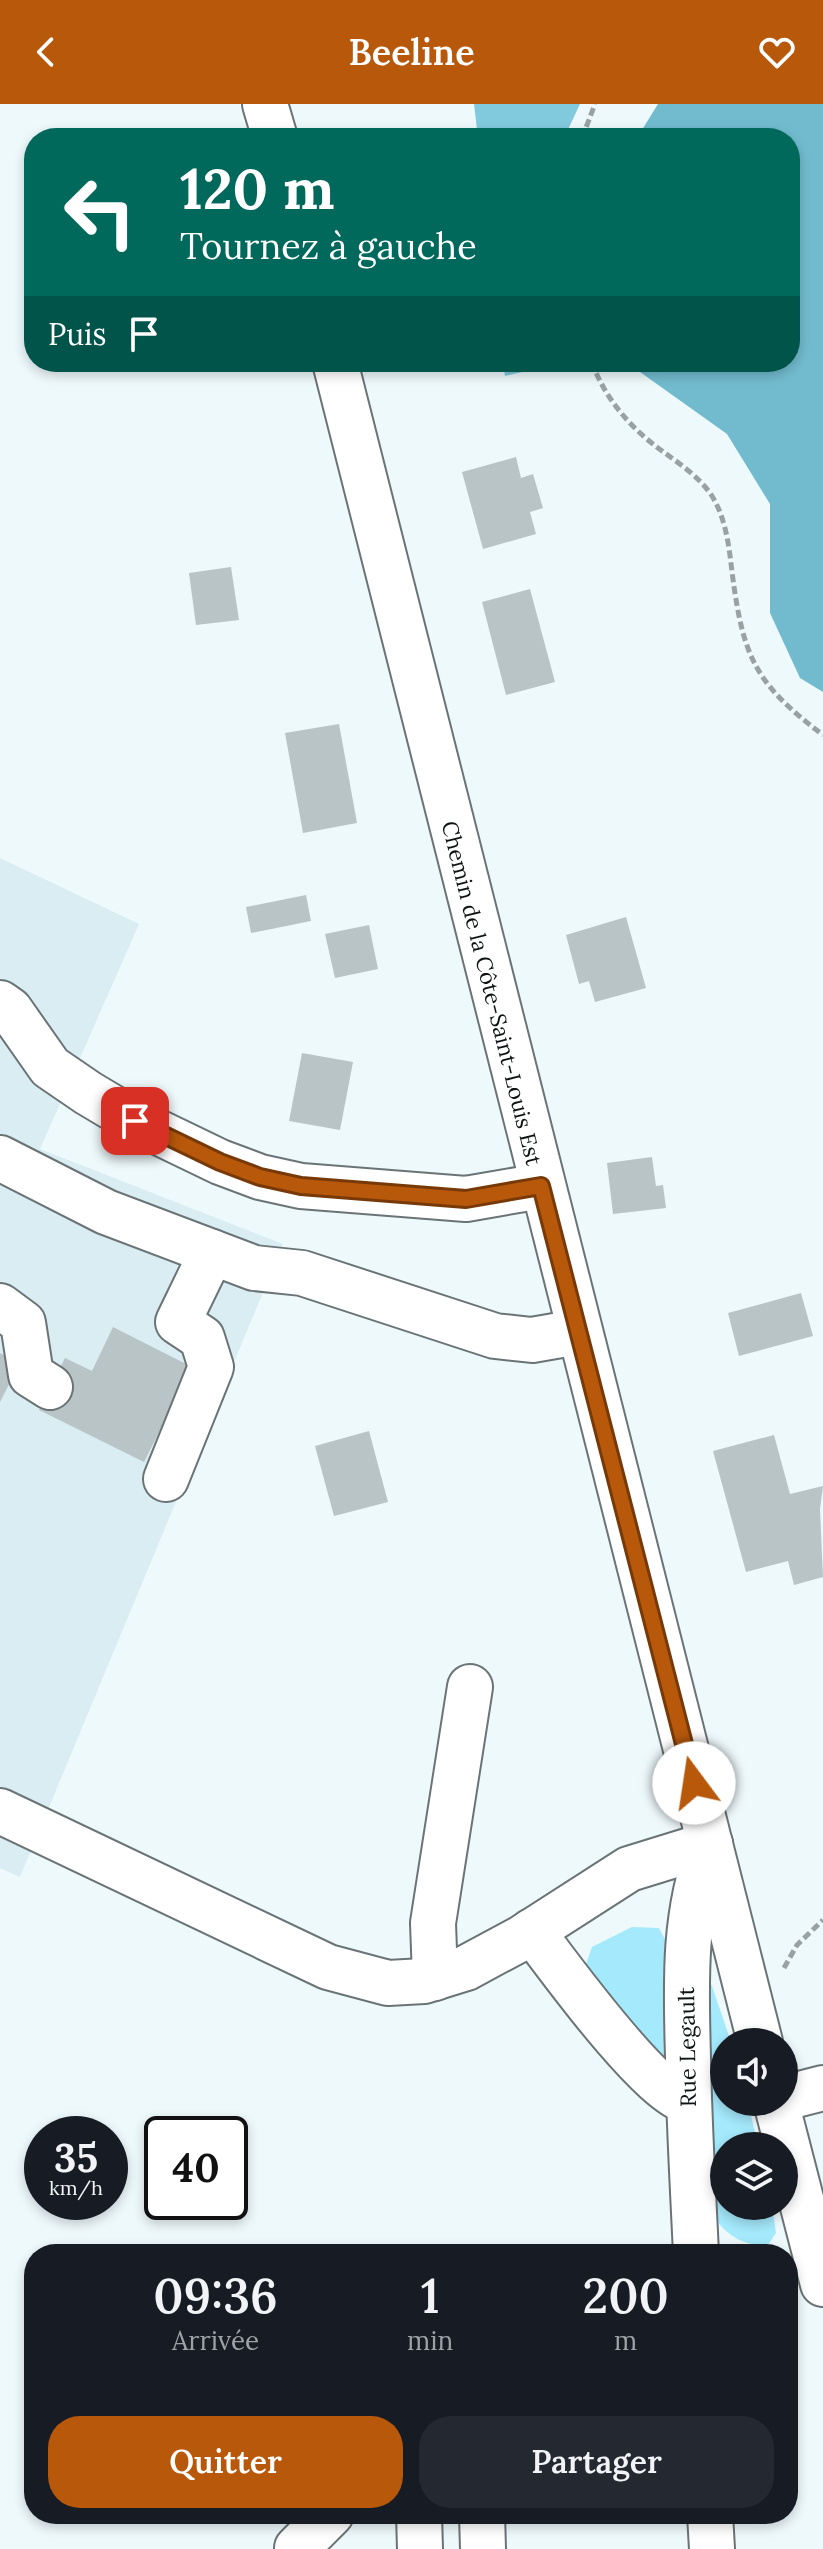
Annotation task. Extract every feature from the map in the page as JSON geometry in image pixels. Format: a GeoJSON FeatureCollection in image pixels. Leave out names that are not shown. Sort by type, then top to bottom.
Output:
{"type":"FeatureCollection","features":[{"type":"Feature","properties":{"kind":"street"},"geometry":{"type":"LineString","coordinates":[[265,104],[272,128]]}},
{"type":"Feature","properties":{"kind":"street","name":"Chemin de la Côte-Saint-Louis Est"},"geometry":{"type":"LineString","coordinates":[[338,372],[756,2028]]}},
{"type":"Feature","properties":{"kind":"street"},"geometry":{"type":"LineString","coordinates":[[0,1003],[10,1010],[50,1067],[88,1093],[149,1128],[220,1162],[260,1177],[301,1186],[466,1199],[541,1186]]}},
{"type":"Feature","properties":{"kind":"street"},"geometry":{"type":"LineString","coordinates":[[0,1158],[106,1212],[254,1268],[302,1273],[495,1336],[532,1340],[578,1332]]}},
{"type":"Feature","properties":{"kind":"street"},"geometry":{"type":"LineString","coordinates":[[166,1479],[211,1367],[202,1338],[170,1337],[212,1252]]}},
{"type":"Feature","properties":{"kind":"street"},"geometry":{"type":"LineString","coordinates":[[0,1306],[23,1323],[31,1375],[50,1387]]}},
{"type":"Feature","properties":{"kind":"street"},"geometry":{"type":"LineString","coordinates":[[435,1978],[433,1923],[470,1687]]}},
{"type":"Feature","properties":{"kind":"street"},"geometry":{"type":"LineString","coordinates":[[0,1811],[328,1967],[388,1983],[435,1978],[485,1959],[629,1869],[710,1844]]}},
{"type":"Feature","properties":{"kind":"street","name":"Rue Legault"},"geometry":{"type":"LineString","coordinates":[[696,2244],[689,2102],[687,1935],[696,1885],[710,1844]]}},
{"type":"Feature","properties":{"kind":"street"},"geometry":{"type":"LineString","coordinates":[[532,1931],[596,2015],[663,2090],[689,2102]]}},
{"type":"Feature","properties":{"kind":"street"},"geometry":{"type":"LineString","coordinates":[[798,2094],[823,2088]]}},
{"type":"Feature","properties":{"kind":"street"},"geometry":{"type":"LineString","coordinates":[[779,2116],[809,2269]]}},
{"type":"Feature","properties":{"kind":"street"},"geometry":{"type":"LineString","coordinates":[[297,2548],[321,2524]]}},
{"type":"Feature","properties":{"kind":"street"},"geometry":{"type":"LineString","coordinates":[[419,2524],[420,2549]]}},
{"type":"Feature","properties":{"kind":"street"},"geometry":{"type":"LineString","coordinates":[[482,2524],[483,2549]]}},
{"type":"Feature","properties":{"kind":"street"},"geometry":{"type":"LineString","coordinates":[[711,2524],[712,2549]]}},
{"type":"Feature","properties":{"kind":"path"},"geometry":{"type":"LineString","coordinates":[[586,128],[595,104]]}},
{"type":"Feature","properties":{"kind":"path"},"geometry":{"type":"LineString","coordinates":[[597,372],[609,396],[629,423],[689,472],[712,497],[727,535],[740,631],[748,653],[759,674],[823,735]]}},
{"type":"Feature","properties":{"kind":"path"},"geometry":{"type":"LineString","coordinates":[[782,1973],[797,1945],[823,1920]]}},
{"type":"Feature","properties":{"kind":"shaded area"},"geometry":{"type":"Polygon","coordinates":[[[474,104],[580,104],[569,128],[477,128],[474,104]]]}},
{"type":"Feature","properties":{"kind":"shaded area"},"geometry":{"type":"Polygon","coordinates":[[[658,104],[823,104],[823,692],[800,678],[770,613],[770,504],[727,434],[640,372],[800,372],[800,128],[643,128],[658,104]]]}},
{"type":"Feature","properties":{"kind":"shaded area"},"geometry":{"type":"Polygon","coordinates":[[[0,858],[139,924],[40,1149],[283,1244],[20,1877],[0,1868],[0,858]]]}},
{"type":"Feature","properties":{"kind":"shaded area"},"geometry":{"type":"Polygon","coordinates":[[[632,1927],[659,1928],[667,1943],[670,2069],[594,1983],[586,1964],[592,1947],[632,1927]]]}},
{"type":"Feature","properties":{"kind":"shaded area"},"geometry":{"type":"Polygon","coordinates":[[[705,1976],[712,1986],[726,2028],[710,2028],[710,2110],[705,1976]]]}},
{"type":"Feature","properties":{"kind":"shaded area"},"geometry":{"type":"Polygon","coordinates":[[[710,2116],[751,2116],[755,2132],[711,2132],[710,2116]]]}},
{"type":"Feature","properties":{"kind":"shaded area"},"geometry":{"type":"Polygon","coordinates":[[[716,2220],[774,2220],[776,2233],[769,2244],[752,2244],[724,2229],[716,2220]]]}},
{"type":"Feature","properties":{"kind":"building"},"geometry":{"type":"Polygon","coordinates":[[[516,457],[521,478],[533,474],[543,508],[530,512],[536,534],[483,549],[462,472],[516,457]]]}},
{"type":"Feature","properties":{"kind":"building"},"geometry":{"type":"Polygon","coordinates":[[[231,567],[239,620],[196,625],[189,573],[231,567]]]}},
{"type":"Feature","properties":{"kind":"building"},"geometry":{"type":"Polygon","coordinates":[[[530,589],[555,682],[506,695],[482,602],[530,589]]]}},
{"type":"Feature","properties":{"kind":"building"},"geometry":{"type":"Polygon","coordinates":[[[339,724],[357,823],[303,833],[285,733],[339,724]]]}},
{"type":"Feature","properties":{"kind":"building"},"geometry":{"type":"Polygon","coordinates":[[[306,895],[311,921],[251,933],[246,907],[306,895]]]}},
{"type":"Feature","properties":{"kind":"building"},"geometry":{"type":"Polygon","coordinates":[[[626,917],[646,988],[595,1002],[589,981],[579,984],[566,935],[626,917]]]}},
{"type":"Feature","properties":{"kind":"building"},"geometry":{"type":"Polygon","coordinates":[[[369,925],[378,969],[335,978],[325,934],[369,925]]]}},
{"type":"Feature","properties":{"kind":"building"},"geometry":{"type":"Polygon","coordinates":[[[302,1053],[353,1062],[340,1130],[289,1121],[302,1053]]]}},
{"type":"Feature","properties":{"kind":"building"},"geometry":{"type":"Polygon","coordinates":[[[652,1157],[656,1186],[663,1185],[666,1208],[613,1214],[607,1163],[652,1157]]]}},
{"type":"Feature","properties":{"kind":"building"},"geometry":{"type":"Polygon","coordinates":[[[801,1293],[813,1336],[739,1356],[728,1313],[801,1293]]]}},
{"type":"Feature","properties":{"kind":"building"},"geometry":{"type":"Polygon","coordinates":[[[113,1327],[192,1367],[144,1462],[39,1410],[65,1358],[92,1371],[113,1327]]]}},
{"type":"Feature","properties":{"kind":"building"},"geometry":{"type":"Polygon","coordinates":[[[0,1353],[20,1363],[0,1402],[0,1353]]]}},
{"type":"Feature","properties":{"kind":"building"},"geometry":{"type":"Polygon","coordinates":[[[369,1431],[388,1502],[334,1516],[315,1446],[369,1431]]]}},
{"type":"Feature","properties":{"kind":"building"},"geometry":{"type":"Polygon","coordinates":[[[774,1435],[790,1494],[823,1486],[820,1509],[823,1577],[794,1585],[788,1561],[746,1572],[713,1451],[774,1435]]]}},
{"type":"Feature","properties":{"kind":"route"},"geometry":{"type":"LineString","coordinates":[[135,1121],[220,1162],[260,1177],[301,1186],[466,1199],[541,1186],[694,1783]]}}]}
